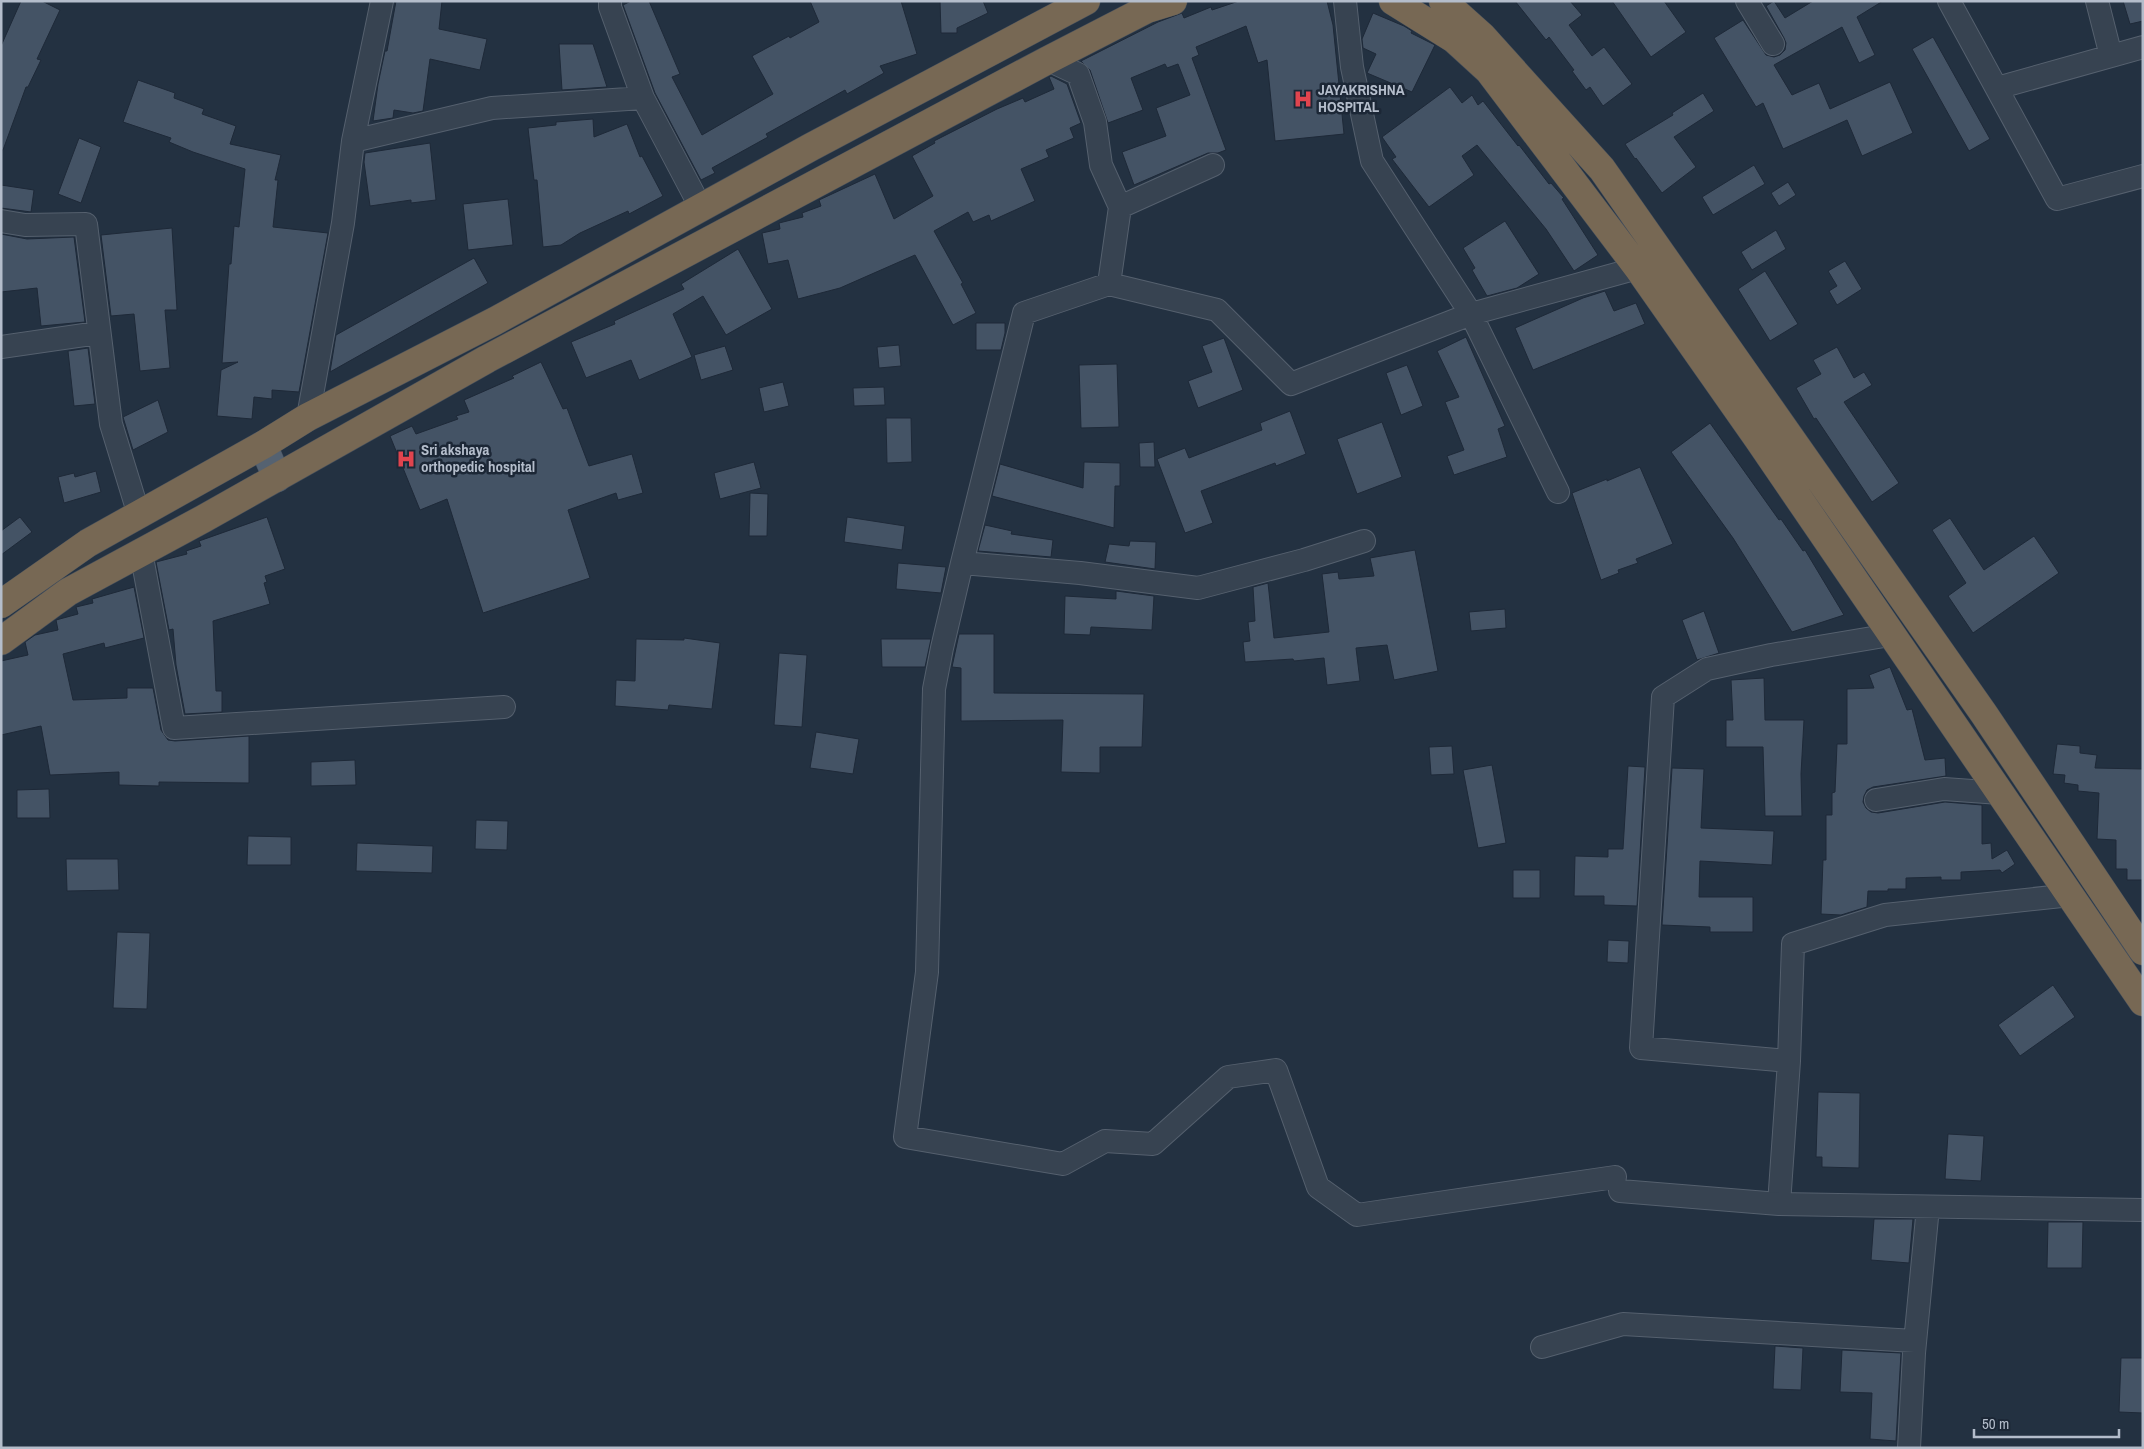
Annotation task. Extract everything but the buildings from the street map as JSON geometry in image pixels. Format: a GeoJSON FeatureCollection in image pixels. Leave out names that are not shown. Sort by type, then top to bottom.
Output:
{"type":"FeatureCollection","features":[{"type":"Feature","properties":{"kind":"highway"},"geometry":{"type":"LineString","coordinates":[[1,604],[88,543],[263,445],[308,417],[495,321],[811,147],[1086,1]]}},
{"type":"Feature","properties":{"kind":"highway"},"geometry":{"type":"LineString","coordinates":[[1,640],[68,592],[203,520],[520,341],[1048,60],[1147,9],[1172,1]]}},
{"type":"Feature","properties":{"kind":"highway"},"geometry":{"type":"LineString","coordinates":[[1393,1],[1454,39],[1489,71],[1638,268],[1758,439],[1890,635],[2143,1002]]}},
{"type":"Feature","properties":{"kind":"highway"},"geometry":{"type":"LineString","coordinates":[[1442,1],[1482,36],[1602,169],[1978,706],[2143,951]]}},
{"type":"Feature","properties":{"kind":"highway"},"geometry":{"type":"LineString","coordinates":[[2042,853],[2065,836]]}},
{"type":"Feature","properties":{"kind":"main road"},"geometry":{"type":"LineString","coordinates":[[263,445],[277,478]]}},
{"type":"Feature","properties":{"kind":"street"},"geometry":{"type":"LineString","coordinates":[[308,417],[342,223],[353,141],[382,1]]}},
{"type":"Feature","properties":{"kind":"street"},"geometry":{"type":"LineString","coordinates":[[610,1],[610,7],[643,98],[701,208]]}},
{"type":"Feature","properties":{"kind":"street"},"geometry":{"type":"LineString","coordinates":[[1345,1],[1352,67],[1372,161],[1471,314],[1558,492]]}},
{"type":"Feature","properties":{"kind":"street"},"geometry":{"type":"LineString","coordinates":[[1747,1],[1773,44]]}},
{"type":"Feature","properties":{"kind":"street"},"geometry":{"type":"LineString","coordinates":[[1949,1],[2056,198],[2143,176]]}},
{"type":"Feature","properties":{"kind":"street"},"geometry":{"type":"LineString","coordinates":[[2097,1],[2111,56]]}},
{"type":"Feature","properties":{"kind":"street"},"geometry":{"type":"LineString","coordinates":[[1996,88],[2143,47]]}},
{"type":"Feature","properties":{"kind":"street"},"geometry":{"type":"LineString","coordinates":[[1048,60],[1078,74],[1095,122],[1101,165],[1120,207],[1109,284]]}},
{"type":"Feature","properties":{"kind":"street"},"geometry":{"type":"LineString","coordinates":[[353,141],[492,108],[643,98]]}},
{"type":"Feature","properties":{"kind":"street"},"geometry":{"type":"LineString","coordinates":[[1120,207],[1213,165]]}},
{"type":"Feature","properties":{"kind":"street"},"geometry":{"type":"LineString","coordinates":[[1,221],[25,225],[86,224],[98,333],[111,424],[139,515]]}},
{"type":"Feature","properties":{"kind":"street"},"geometry":{"type":"LineString","coordinates":[[1638,268],[1471,314],[1291,384],[1217,310],[1109,284],[1024,313],[962,563],[934,690],[927,972],[905,1137],[1063,1164],[1105,1140],[1153,1144],[1228,1077],[1276,1070],[1318,1188],[1357,1215],[1618,1184],[1779,1204],[2143,1210]]}},
{"type":"Feature","properties":{"kind":"street"},"geometry":{"type":"LineString","coordinates":[[1,347],[98,333]]}},
{"type":"Feature","properties":{"kind":"street"},"geometry":{"type":"LineString","coordinates":[[962,563],[1080,572],[1198,588],[1304,560],[1364,541]]}},
{"type":"Feature","properties":{"kind":"street"},"geometry":{"type":"LineString","coordinates":[[141,552],[174,728],[504,707]]}},
{"type":"Feature","properties":{"kind":"street"},"geometry":{"type":"LineString","coordinates":[[1789,1061],[1641,1048],[1663,697],[1707,669],[1771,655],[1890,635]]}},
{"type":"Feature","properties":{"kind":"street"},"geometry":{"type":"LineString","coordinates":[[1876,800],[1944,790],[2000,793]]}},
{"type":"Feature","properties":{"kind":"street"},"geometry":{"type":"LineString","coordinates":[[1779,1204],[1789,1061],[1793,944],[1885,915],[2071,895]]}},
{"type":"Feature","properties":{"kind":"street"},"geometry":{"type":"LineString","coordinates":[[1909,1448],[1915,1341],[1928,1207]]}},
{"type":"Feature","properties":{"kind":"street"},"geometry":{"type":"LineString","coordinates":[[1542,1347],[1623,1324],[1915,1341]]}},
{"type":"Feature","properties":{"kind":"place","name":"JAYAKRISHNA HOSPITAL"},"geometry":{"type":"Point","coordinates":[1303,99]}},
{"type":"Feature","properties":{"kind":"place","name":"Sri akshaya orthopedic hospital"},"geometry":{"type":"Point","coordinates":[406,459]}}]}
